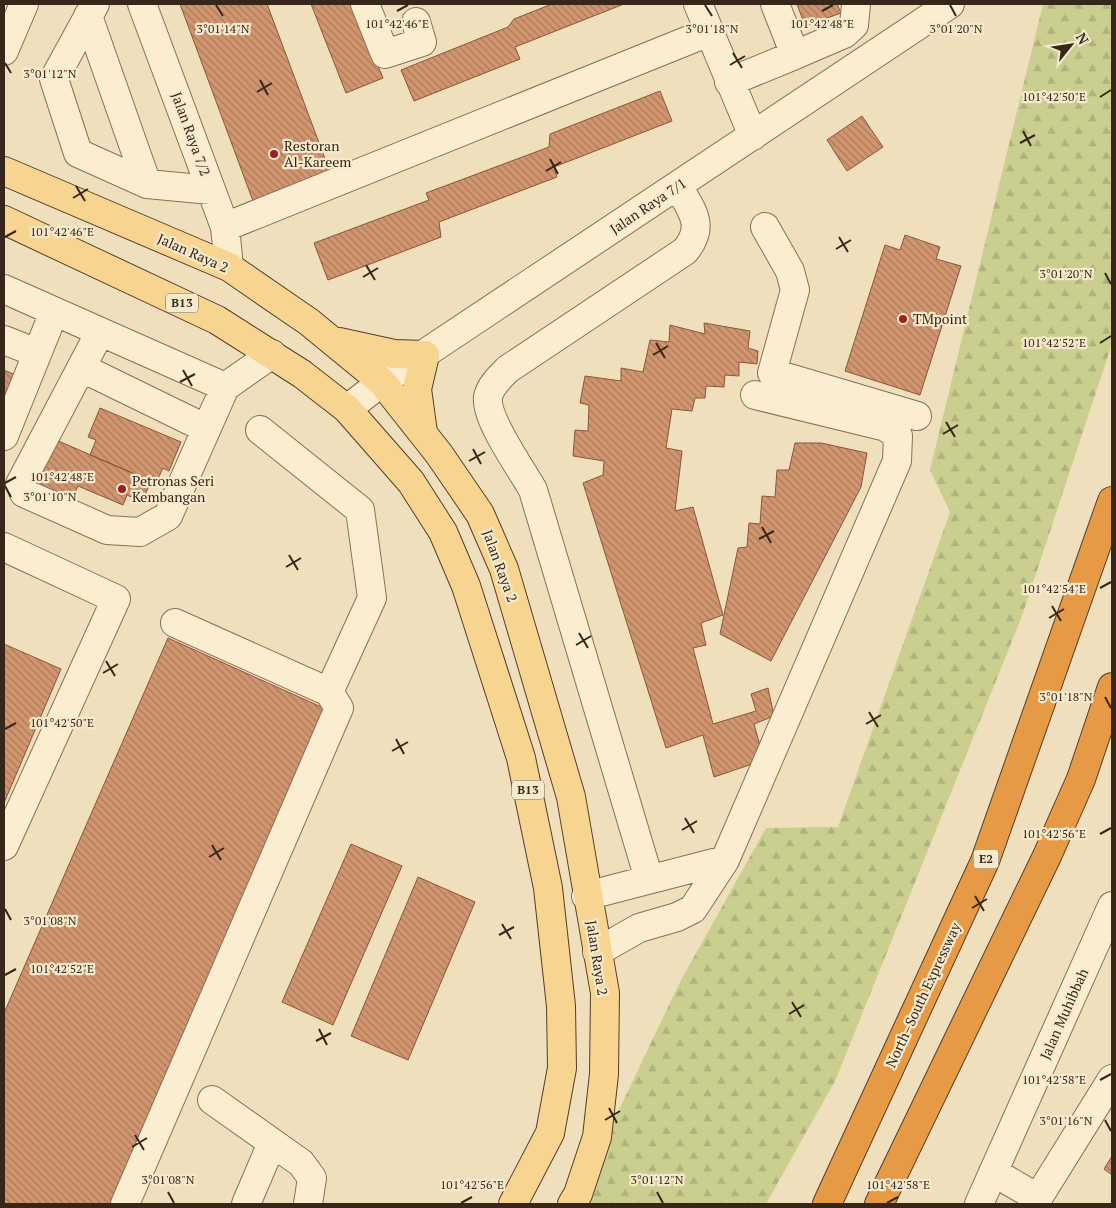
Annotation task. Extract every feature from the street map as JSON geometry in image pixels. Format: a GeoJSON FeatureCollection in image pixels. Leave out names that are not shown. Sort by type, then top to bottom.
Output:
{"type":"FeatureCollection","features":[{"type":"Feature","properties":{"kind":"highway","name":"North–South Expressway"},"geometry":{"type":"LineString","coordinates":[[827,1204],[985,861],[1112,501]]}},
{"type":"Feature","properties":{"kind":"highway"},"geometry":{"type":"LineString","coordinates":[[879,1204],[1048,856],[1081,779],[1112,687]]}},
{"type":"Feature","properties":{"kind":"main road","name":"Jalan Raya 2"},"geometry":{"type":"LineString","coordinates":[[4,170],[229,268],[330,339],[382,382],[423,434],[480,514],[504,569],[571,797],[586,896],[604,994],[604,1074],[596,1137],[578,1194],[572,1204]]}},
{"type":"Feature","properties":{"kind":"main road","name":"B13"},"geometry":{"type":"LineString","coordinates":[[4,220],[217,320],[272,354],[347,409],[411,482],[443,532],[466,586],[521,758],[546,879],[561,1006],[562,1068],[550,1133],[513,1204]]}},
{"type":"Feature","properties":{"kind":"main road"},"geometry":{"type":"LineString","coordinates":[[330,339],[362,349],[394,354],[425,355],[417,389],[423,434]]}},
{"type":"Feature","properties":{"kind":"street"},"geometry":{"type":"LineString","coordinates":[[6,39],[24,4]]}},
{"type":"Feature","properties":{"kind":"street","name":"Jalan Raya 7/2"},"geometry":{"type":"LineString","coordinates":[[142,4],[225,227],[229,268]]}},
{"type":"Feature","properties":{"kind":"street"},"geometry":{"type":"LineString","coordinates":[[365,4],[385,54],[422,42],[416,22]]}},
{"type":"Feature","properties":{"kind":"street"},"geometry":{"type":"LineString","coordinates":[[698,4],[753,136]]}},
{"type":"Feature","properties":{"kind":"street"},"geometry":{"type":"LineString","coordinates":[[775,4],[795,55]]}},
{"type":"Feature","properties":{"kind":"street"},"geometry":{"type":"LineString","coordinates":[[729,82],[844,34],[854,25],[856,4]]}},
{"type":"Feature","properties":{"kind":"street","name":"Jalan Raya 7/1"},"geometry":{"type":"LineString","coordinates":[[347,409],[382,382],[950,4]]}},
{"type":"Feature","properties":{"kind":"street"},"geometry":{"type":"LineString","coordinates":[[92,10],[147,184]]}},
{"type":"Feature","properties":{"kind":"street"},"geometry":{"type":"LineString","coordinates":[[92,10],[54,79],[78,153],[147,184],[212,190]]}},
{"type":"Feature","properties":{"kind":"street"},"geometry":{"type":"LineString","coordinates":[[225,227],[709,32]]}},
{"type":"Feature","properties":{"kind":"street"},"geometry":{"type":"LineString","coordinates":[[649,879],[533,490],[488,410],[488,395],[496,381],[508,369],[685,251],[694,240],[698,228],[693,214],[678,186]]}},
{"type":"Feature","properties":{"kind":"street"},"geometry":{"type":"LineString","coordinates":[[766,227],[790,271],[795,290],[772,373],[917,416]]}},
{"type":"Feature","properties":{"kind":"street"},"geometry":{"type":"LineString","coordinates":[[4,289],[225,387]]}},
{"type":"Feature","properties":{"kind":"street"},"geometry":{"type":"LineString","coordinates":[[4,436],[54,312]]}},
{"type":"Feature","properties":{"kind":"street"},"geometry":{"type":"LineString","coordinates":[[100,332],[20,484],[24,493],[108,530],[140,532],[168,516],[205,428],[225,387],[272,354]]}},
{"type":"Feature","properties":{"kind":"street"},"geometry":{"type":"LineString","coordinates":[[4,340],[37,353]]}},
{"type":"Feature","properties":{"kind":"street"},"geometry":{"type":"LineString","coordinates":[[82,368],[205,428]]}},
{"type":"Feature","properties":{"kind":"street"},"geometry":{"type":"LineString","coordinates":[[597,952],[640,928],[677,917],[693,909],[725,860],[897,461],[898,436],[886,427],[754,395]]}},
{"type":"Feature","properties":{"kind":"street"},"geometry":{"type":"LineString","coordinates":[[260,430],[360,510],[372,598],[328,692]]}},
{"type":"Feature","properties":{"kind":"street"},"geometry":{"type":"LineString","coordinates":[[4,547],[116,599],[4,846]]}},
{"type":"Feature","properties":{"kind":"street"},"geometry":{"type":"LineString","coordinates":[[125,1204],[339,708],[328,692],[175,623]]}},
{"type":"Feature","properties":{"kind":"street"},"geometry":{"type":"LineString","coordinates":[[1081,779],[1112,719]]}},
{"type":"Feature","properties":{"kind":"street"},"geometry":{"type":"LineString","coordinates":[[586,896],[725,860]]}},
{"type":"Feature","properties":{"kind":"street","name":"Jalan Muhibbah"},"geometry":{"type":"LineString","coordinates":[[979,1204],[1112,906]]}},
{"type":"Feature","properties":{"kind":"street"},"geometry":{"type":"LineString","coordinates":[[993,1172],[1038,1198],[1112,1079]]}},
{"type":"Feature","properties":{"kind":"street"},"geometry":{"type":"LineString","coordinates":[[212,1100],[301,1163],[312,1178],[308,1204]]}},
{"type":"Feature","properties":{"kind":"street"},"geometry":{"type":"LineString","coordinates":[[246,1204],[272,1143]]}},
{"type":"Feature","properties":{"kind":"green space"},"geometry":{"type":"Polygon","coordinates":[[[1043,4],[1112,4],[1112,344],[1022,616],[836,1079],[766,1204],[574,1204],[680,982],[766,828],[838,827],[950,512],[930,470],[1043,4]]]}},
{"type":"Feature","properties":{"kind":"building"},"geometry":{"type":"Polygon","coordinates":[[[180,4],[267,4],[330,172],[253,201],[180,4]]]}},
{"type":"Feature","properties":{"kind":"building"},"geometry":{"type":"Polygon","coordinates":[[[311,4],[353,4],[383,78],[346,93],[311,4]]]}},
{"type":"Feature","properties":{"kind":"building"},"geometry":{"type":"Polygon","coordinates":[[[552,4],[624,4],[515,47],[520,59],[414,101],[401,70],[508,27],[514,19],[552,4]]]}},
{"type":"Feature","properties":{"kind":"building"},"geometry":{"type":"Polygon","coordinates":[[[797,4],[837,4],[841,13],[805,26],[797,4]]]}},
{"type":"Feature","properties":{"kind":"building"},"geometry":{"type":"Polygon","coordinates":[[[660,91],[672,121],[554,167],[557,177],[439,222],[441,237],[328,280],[314,243],[429,200],[426,193],[549,147],[550,134],[660,91]]]}},
{"type":"Feature","properties":{"kind":"building"},"geometry":{"type":"Polygon","coordinates":[[[862,116],[883,147],[847,171],[827,140],[862,116]]]}},
{"type":"Feature","properties":{"kind":"building","name":"TMpoint"},"geometry":{"type":"Polygon","coordinates":[[[905,235],[940,247],[936,259],[961,266],[920,395],[845,371],[885,245],[900,250],[905,235]]]}},
{"type":"Feature","properties":{"kind":"building"},"geometry":{"type":"Polygon","coordinates":[[[704,323],[750,331],[748,348],[758,351],[757,364],[739,362],[739,376],[725,375],[724,387],[706,386],[705,398],[695,398],[692,411],[672,409],[666,448],[682,451],[675,511],[693,507],[723,615],[701,623],[706,645],[693,648],[713,724],[756,711],[751,694],[768,688],[774,716],[754,724],[764,760],[714,777],[703,735],[666,748],[583,483],[603,475],[604,461],[573,456],[575,430],[588,431],[589,405],[580,403],[585,376],[621,381],[621,368],[643,372],[650,340],[669,342],[670,325],[705,334],[704,323]]]}},
{"type":"Feature","properties":{"kind":"building"},"geometry":{"type":"Polygon","coordinates":[[[4,370],[18,376],[4,403],[4,370]]]}},
{"type":"Feature","properties":{"kind":"building"},"geometry":{"type":"Polygon","coordinates":[[[100,408],[181,442],[169,471],[163,468],[156,483],[90,455],[96,440],[88,437],[100,408]]]}},
{"type":"Feature","properties":{"kind":"building"},"geometry":{"type":"Polygon","coordinates":[[[56,440],[151,481],[142,502],[127,495],[123,505],[78,486],[68,508],[34,493],[56,440]]]}},
{"type":"Feature","properties":{"kind":"building"},"geometry":{"type":"Polygon","coordinates":[[[795,443],[821,443],[867,453],[861,487],[771,661],[720,634],[738,548],[747,547],[749,523],[760,524],[762,496],[775,497],[777,470],[789,470],[795,443]]]}},
{"type":"Feature","properties":{"kind":"building"},"geometry":{"type":"Polygon","coordinates":[[[168,638],[328,710],[111,1204],[4,1204],[4,1013],[168,638]]]}},
{"type":"Feature","properties":{"kind":"building"},"geometry":{"type":"Polygon","coordinates":[[[4,644],[61,669],[4,803],[4,644]]]}},
{"type":"Feature","properties":{"kind":"building"},"geometry":{"type":"Polygon","coordinates":[[[351,844],[402,866],[333,1025],[282,1002],[351,844]]]}},
{"type":"Feature","properties":{"kind":"building"},"geometry":{"type":"Polygon","coordinates":[[[418,877],[475,902],[408,1060],[351,1036],[418,877]]]}},
{"type":"Feature","properties":{"kind":"building"},"geometry":{"type":"Polygon","coordinates":[[[1112,1156],[1112,1175],[1104,1169],[1112,1156]]]}},
{"type":"Feature","properties":{"kind":"place","name":"Restoran Al-Kareem"},"geometry":{"type":"Point","coordinates":[274,154]}},
{"type":"Feature","properties":{"kind":"place","name":"TMpoint"},"geometry":{"type":"Point","coordinates":[903,319]}},
{"type":"Feature","properties":{"kind":"place","name":"Petronas Seri Kembangan"},"geometry":{"type":"Point","coordinates":[122,489]}}]}
